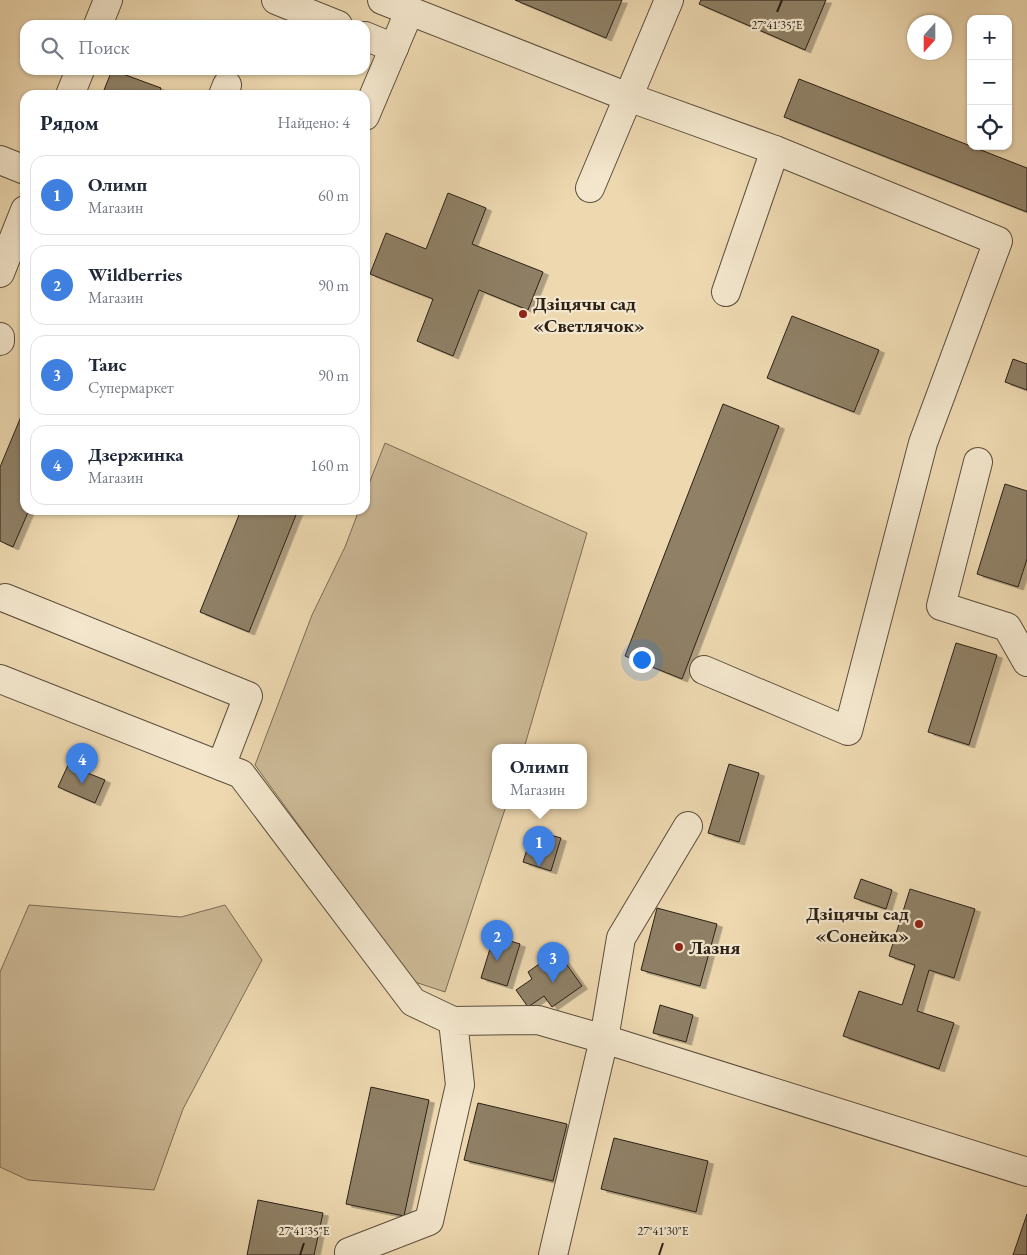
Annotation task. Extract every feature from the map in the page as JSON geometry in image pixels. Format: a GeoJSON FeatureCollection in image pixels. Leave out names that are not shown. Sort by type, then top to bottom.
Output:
{"type":"FeatureCollection","features":[{"type":"Feature","properties":{"kind":"lane"},"geometry":{"type":"LineString","coordinates":[[100,20],[108,0]]}},
{"type":"Feature","properties":{"kind":"lane"},"geometry":{"type":"LineString","coordinates":[[276,0],[326,20]]}},
{"type":"Feature","properties":{"kind":"lane"},"geometry":{"type":"LineString","coordinates":[[382,0],[628,97],[775,150],[998,241],[923,443],[848,731],[704,670]]}},
{"type":"Feature","properties":{"kind":"lane"},"geometry":{"type":"LineString","coordinates":[[590,188],[669,0]]}},
{"type":"Feature","properties":{"kind":"lane"},"geometry":{"type":"LineString","coordinates":[[370,104],[409,12]]}},
{"type":"Feature","properties":{"kind":"lane"},"geometry":{"type":"LineString","coordinates":[[370,38],[394,48]]}},
{"type":"Feature","properties":{"kind":"lane"},"geometry":{"type":"LineString","coordinates":[[72,90],[78,75]]}},
{"type":"Feature","properties":{"kind":"lane"},"geometry":{"type":"LineString","coordinates":[[726,292],[775,150]]}},
{"type":"Feature","properties":{"kind":"lane"},"geometry":{"type":"LineString","coordinates":[[0,160],[20,168]]}},
{"type":"Feature","properties":{"kind":"lane"},"geometry":{"type":"LineString","coordinates":[[0,274],[20,223]]}},
{"type":"Feature","properties":{"kind":"lane"},"geometry":{"type":"LineString","coordinates":[[978,462],[940,606],[1007,627],[1027,662]]}},
{"type":"Feature","properties":{"kind":"lane"},"geometry":{"type":"LineString","coordinates":[[5,598],[248,696],[221,766]]}},
{"type":"Feature","properties":{"kind":"lane"},"geometry":{"type":"LineString","coordinates":[[0,679],[241,774],[413,1002],[453,1021],[538,1020],[1027,1172]]}},
{"type":"Feature","properties":{"kind":"lane"},"geometry":{"type":"LineString","coordinates":[[553,1255],[604,1039],[621,938],[688,826]]}},
{"type":"Feature","properties":{"kind":"lane"},"geometry":{"type":"LineString","coordinates":[[356,1254],[429,1221],[460,1085],[453,1021]]}},
{"type":"Feature","properties":{"kind":"shaded area"},"geometry":{"type":"Polygon","coordinates":[[[385,443],[587,533],[525,744],[492,744],[492,809],[505,809],[445,992],[412,981],[255,765],[312,615],[345,547],[357,515],[370,515],[370,481],[385,443]]]}},
{"type":"Feature","properties":{"kind":"shaded area"},"geometry":{"type":"Polygon","coordinates":[[[29,905],[181,917],[225,905],[262,960],[183,1109],[154,1190],[28,1180],[0,1167],[0,972],[29,905]]]}},
{"type":"Feature","properties":{"kind":"building"},"geometry":{"type":"Polygon","coordinates":[[[515,0],[622,0],[606,38],[515,0]]]}},
{"type":"Feature","properties":{"kind":"building"},"geometry":{"type":"Polygon","coordinates":[[[701,0],[826,0],[805,50],[699,4],[701,0]]]}},
{"type":"Feature","properties":{"kind":"building"},"geometry":{"type":"Polygon","coordinates":[[[110,75],[126,75],[161,88],[160,90],[104,90],[110,75]]]}},
{"type":"Feature","properties":{"kind":"building"},"geometry":{"type":"Polygon","coordinates":[[[799,79],[967,145],[967,150],[981,150],[1027,168],[1027,212],[784,117],[799,79]]]}},
{"type":"Feature","properties":{"kind":"building"},"geometry":{"type":"Polygon","coordinates":[[[448,193],[486,208],[472,244],[543,272],[528,310],[479,290],[453,356],[417,341],[433,299],[370,274],[386,233],[426,249],[448,193]]]}},
{"type":"Feature","properties":{"kind":"building"},"geometry":{"type":"Polygon","coordinates":[[[792,316],[879,350],[854,412],[767,378],[792,316]]]}},
{"type":"Feature","properties":{"kind":"building"},"geometry":{"type":"Polygon","coordinates":[[[1013,359],[1027,364],[1027,390],[1005,382],[1013,359]]]}},
{"type":"Feature","properties":{"kind":"building"},"geometry":{"type":"Polygon","coordinates":[[[723,404],[779,426],[682,679],[625,656],[723,404]]]}},
{"type":"Feature","properties":{"kind":"building"},"geometry":{"type":"Polygon","coordinates":[[[20,419],[20,515],[27,515],[13,547],[0,541],[0,467],[20,419]]]}},
{"type":"Feature","properties":{"kind":"building"},"geometry":{"type":"Polygon","coordinates":[[[1005,484],[1027,491],[1027,559],[1018,587],[977,574],[1005,484]]]}},
{"type":"Feature","properties":{"kind":"building"},"geometry":{"type":"Polygon","coordinates":[[[239,515],[296,515],[249,632],[200,612],[239,515]]]}},
{"type":"Feature","properties":{"kind":"building"},"geometry":{"type":"Polygon","coordinates":[[[956,643],[997,655],[969,745],[928,732],[956,643]]]}},
{"type":"Feature","properties":{"kind":"building"},"geometry":{"type":"Polygon","coordinates":[[[729,764],[759,773],[739,842],[708,833],[729,764]]]}},
{"type":"Feature","properties":{"kind":"building"},"geometry":{"type":"Polygon","coordinates":[[[68,765],[105,780],[95,803],[58,787],[68,765]]]}},
{"type":"Feature","properties":{"kind":"building"},"geometry":{"type":"Polygon","coordinates":[[[533,830],[561,838],[551,871],[523,862],[533,830]]]}},
{"type":"Feature","properties":{"kind":"building"},"geometry":{"type":"Polygon","coordinates":[[[861,879],[892,890],[886,909],[854,898],[861,879]]]}},
{"type":"Feature","properties":{"kind":"building"},"geometry":{"type":"Polygon","coordinates":[[[910,889],[975,909],[954,978],[929,970],[917,1011],[954,1023],[939,1069],[843,1036],[859,991],[902,1005],[915,965],[889,956],[910,889]]]}},
{"type":"Feature","properties":{"kind":"building","name":"Лазня"},"geometry":{"type":"Polygon","coordinates":[[[657,908],[717,924],[700,986],[641,970],[657,908]]]}},
{"type":"Feature","properties":{"kind":"building"},"geometry":{"type":"Polygon","coordinates":[[[494,936],[520,944],[507,986],[481,978],[494,936]]]}},
{"type":"Feature","properties":{"kind":"building"},"geometry":{"type":"Polygon","coordinates":[[[557,951],[582,986],[552,1007],[544,996],[528,1007],[516,990],[532,979],[528,972],[557,951]]]}},
{"type":"Feature","properties":{"kind":"building"},"geometry":{"type":"Polygon","coordinates":[[[660,1005],[693,1015],[686,1042],[653,1033],[660,1005]]]}},
{"type":"Feature","properties":{"kind":"building"},"geometry":{"type":"Polygon","coordinates":[[[371,1087],[429,1100],[404,1216],[346,1204],[371,1087]]]}},
{"type":"Feature","properties":{"kind":"building"},"geometry":{"type":"Polygon","coordinates":[[[478,1103],[567,1124],[553,1181],[464,1160],[478,1103]]]}},
{"type":"Feature","properties":{"kind":"building"},"geometry":{"type":"Polygon","coordinates":[[[614,1138],[708,1161],[696,1212],[601,1189],[614,1138]]]}},
{"type":"Feature","properties":{"kind":"building"},"geometry":{"type":"Polygon","coordinates":[[[258,1200],[323,1213],[314,1255],[247,1255],[258,1200]]]}},
{"type":"Feature","properties":{"kind":"building"},"geometry":{"type":"Polygon","coordinates":[[[1027,1214],[1027,1255],[1013,1255],[1027,1214]]]}},
{"type":"Feature","properties":{"kind":"place","name":"Дзіцячы сад «Светлячок»"},"geometry":{"type":"Point","coordinates":[523,314]}},
{"type":"Feature","properties":{"kind":"place","name":"Дзержинка"},"geometry":{"type":"Point","coordinates":[82,784]}},
{"type":"Feature","properties":{"kind":"place","name":"Олимп"},"geometry":{"type":"Point","coordinates":[539,867]}},
{"type":"Feature","properties":{"kind":"place","name":"Дзіцячы сад «Сонейка»"},"geometry":{"type":"Point","coordinates":[919,924]}},
{"type":"Feature","properties":{"kind":"place","name":"Лазня"},"geometry":{"type":"Point","coordinates":[679,947]}},
{"type":"Feature","properties":{"kind":"place","name":"Wildberries"},"geometry":{"type":"Point","coordinates":[497,961]}},
{"type":"Feature","properties":{"kind":"place","name":"Таис"},"geometry":{"type":"Point","coordinates":[553,983]}}]}
